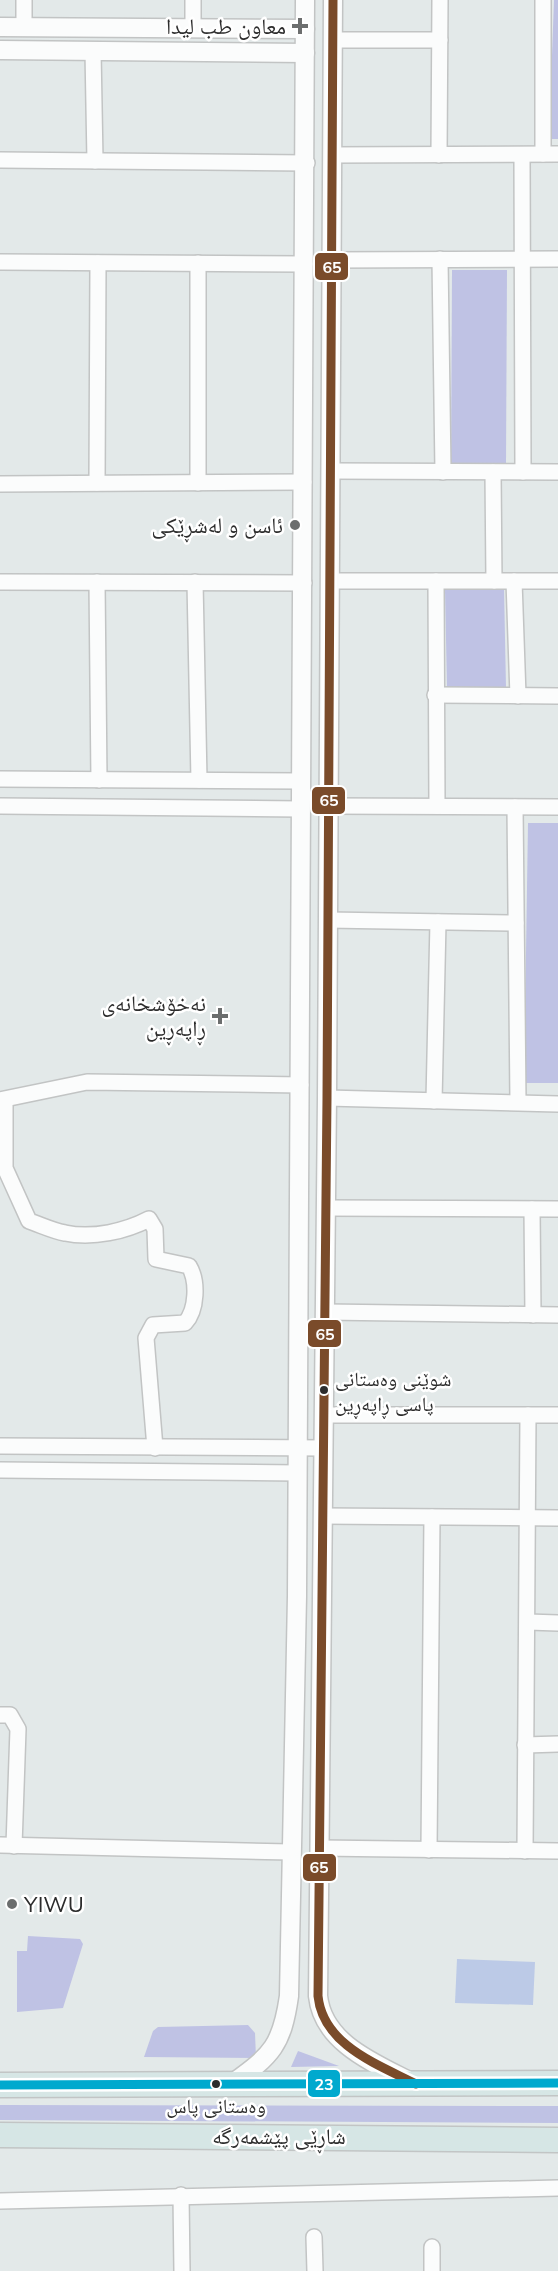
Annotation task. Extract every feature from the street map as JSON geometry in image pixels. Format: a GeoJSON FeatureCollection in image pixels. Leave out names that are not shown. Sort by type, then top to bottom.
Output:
{"type":"FeatureCollection","features":[{"type":"Feature","properties":{"kind":"highway"},"geometry":{"type":"LineString","coordinates":[[0,2085],[558,2083]]}},
{"type":"Feature","properties":{"kind":"highway","name":"شاڕێی پێشمەرگە"},"geometry":{"type":"LineString","coordinates":[[0,2135],[558,2139]]}},
{"type":"Feature","properties":{"kind":"street"},"geometry":{"type":"LineString","coordinates":[[24,0],[24,27]]}},
{"type":"Feature","properties":{"kind":"street"},"geometry":{"type":"LineString","coordinates":[[193,0],[193,28]]}},
{"type":"Feature","properties":{"kind":"street"},"geometry":{"type":"LineString","coordinates":[[233,2083],[271,2054],[283,2025],[289,1996],[298,1473],[301,1085],[300,809],[307,163],[305,0]]}},
{"type":"Feature","properties":{"kind":"street"},"geometry":{"type":"LineString","coordinates":[[333,0],[323,1642],[318,1996],[323,2016],[331,2029],[350,2048],[416,2084]]}},
{"type":"Feature","properties":{"kind":"street"},"geometry":{"type":"LineString","coordinates":[[439,155],[440,0]]}},
{"type":"Feature","properties":{"kind":"street"},"geometry":{"type":"LineString","coordinates":[[332,155],[550,154],[543,0]]}},
{"type":"Feature","properties":{"kind":"street"},"geometry":{"type":"LineString","coordinates":[[0,27],[305,29]]}},
{"type":"Feature","properties":{"kind":"street"},"geometry":{"type":"LineString","coordinates":[[333,40],[440,40]]}},
{"type":"Feature","properties":{"kind":"street"},"geometry":{"type":"LineString","coordinates":[[0,50],[305,53]]}},
{"type":"Feature","properties":{"kind":"street"},"geometry":{"type":"LineString","coordinates":[[93,51],[95,161]]}},
{"type":"Feature","properties":{"kind":"street"},"geometry":{"type":"LineString","coordinates":[[522,155],[520,259],[523,472]]}},
{"type":"Feature","properties":{"kind":"street"},"geometry":{"type":"LineString","coordinates":[[0,160],[307,163]]}},
{"type":"Feature","properties":{"kind":"street"},"geometry":{"type":"LineString","coordinates":[[440,259],[443,472]]}},
{"type":"Feature","properties":{"kind":"street"},"geometry":{"type":"LineString","coordinates":[[332,260],[558,259]]}},
{"type":"Feature","properties":{"kind":"street"},"geometry":{"type":"LineString","coordinates":[[0,262],[305,264]]}},
{"type":"Feature","properties":{"kind":"street"},"geometry":{"type":"LineString","coordinates":[[97,483],[98,263]]}},
{"type":"Feature","properties":{"kind":"street"},"geometry":{"type":"LineString","coordinates":[[198,263],[198,483]]}},
{"type":"Feature","properties":{"kind":"street"},"geometry":{"type":"LineString","coordinates":[[305,325],[332,325]]}},
{"type":"Feature","properties":{"kind":"street"},"geometry":{"type":"LineString","coordinates":[[331,471],[558,472]]}},
{"type":"Feature","properties":{"kind":"street"},"geometry":{"type":"LineString","coordinates":[[493,472],[494,581]]}},
{"type":"Feature","properties":{"kind":"street"},"geometry":{"type":"LineString","coordinates":[[0,484],[304,482]]}},
{"type":"Feature","properties":{"kind":"street"},"geometry":{"type":"LineString","coordinates":[[330,581],[558,581]]}},
{"type":"Feature","properties":{"kind":"street"},"geometry":{"type":"LineString","coordinates":[[436,581],[437,806]]}},
{"type":"Feature","properties":{"kind":"street"},"geometry":{"type":"LineString","coordinates":[[514,581],[518,696]]}},
{"type":"Feature","properties":{"kind":"street"},"geometry":{"type":"LineString","coordinates":[[0,582],[304,583]]}},
{"type":"Feature","properties":{"kind":"street"},"geometry":{"type":"LineString","coordinates":[[97,582],[99,780]]}},
{"type":"Feature","properties":{"kind":"street"},"geometry":{"type":"LineString","coordinates":[[195,582],[199,780]]}},
{"type":"Feature","properties":{"kind":"street"},"geometry":{"type":"LineString","coordinates":[[435,695],[558,696]]}},
{"type":"Feature","properties":{"kind":"street"},"geometry":{"type":"LineString","coordinates":[[0,779],[301,781]]}},
{"type":"Feature","properties":{"kind":"street"},"geometry":{"type":"LineString","coordinates":[[0,806],[300,809]]}},
{"type":"Feature","properties":{"kind":"street"},"geometry":{"type":"LineString","coordinates":[[329,806],[558,807]]}},
{"type":"Feature","properties":{"kind":"street"},"geometry":{"type":"LineString","coordinates":[[515,807],[518,1102]]}},
{"type":"Feature","properties":{"kind":"street"},"geometry":{"type":"LineString","coordinates":[[328,920],[516,923]]}},
{"type":"Feature","properties":{"kind":"street"},"geometry":{"type":"LineString","coordinates":[[434,1101],[438,922]]}},
{"type":"Feature","properties":{"kind":"street"},"geometry":{"type":"LineString","coordinates":[[155,1448],[146,1338],[153,1325],[185,1323],[192,1315],[195,1276],[189,1266],[156,1259],[155,1229],[150,1219],[130,1229],[95,1234],[66,1234],[29,1221],[5,1168],[2,1101],[87,1082],[301,1085]]}},
{"type":"Feature","properties":{"kind":"street"},"geometry":{"type":"LineString","coordinates":[[327,1098],[558,1104]]}},
{"type":"Feature","properties":{"kind":"street"},"geometry":{"type":"LineString","coordinates":[[326,1208],[558,1209]]}},
{"type":"Feature","properties":{"kind":"street"},"geometry":{"type":"LineString","coordinates":[[532,1209],[533,1315]]}},
{"type":"Feature","properties":{"kind":"street"},"geometry":{"type":"LineString","coordinates":[[325,1312],[558,1315]]}},
{"type":"Feature","properties":{"kind":"street"},"geometry":{"type":"LineString","coordinates":[[323,1414],[558,1416]]}},
{"type":"Feature","properties":{"kind":"street"},"geometry":{"type":"LineString","coordinates":[[525,1851],[528,1415]]}},
{"type":"Feature","properties":{"kind":"street"},"geometry":{"type":"LineString","coordinates":[[0,1446],[324,1448]]}},
{"type":"Feature","properties":{"kind":"street"},"geometry":{"type":"LineString","coordinates":[[79,1446],[79,1470]]}},
{"type":"Feature","properties":{"kind":"street"},"geometry":{"type":"LineString","coordinates":[[0,1470],[298,1473]]}},
{"type":"Feature","properties":{"kind":"street"},"geometry":{"type":"LineString","coordinates":[[323,1516],[558,1518]]}},
{"type":"Feature","properties":{"kind":"street"},"geometry":{"type":"LineString","coordinates":[[429,1850],[432,1517]]}},
{"type":"Feature","properties":{"kind":"street"},"geometry":{"type":"LineString","coordinates":[[528,1622],[558,1623]]}},
{"type":"Feature","properties":{"kind":"street"},"geometry":{"type":"LineString","coordinates":[[296,1642],[323,1642]]}},
{"type":"Feature","properties":{"kind":"street"},"geometry":{"type":"LineString","coordinates":[[0,1715],[10,1715],[18,1729],[7,1845],[290,1852]]}},
{"type":"Feature","properties":{"kind":"street"},"geometry":{"type":"LineString","coordinates":[[525,1745],[558,1744]]}},
{"type":"Feature","properties":{"kind":"street"},"geometry":{"type":"LineString","coordinates":[[320,1848],[558,1851]]}},
{"type":"Feature","properties":{"kind":"street"},"geometry":{"type":"LineString","coordinates":[[0,2201],[558,2188]]}},
{"type":"Feature","properties":{"kind":"street"},"geometry":{"type":"LineString","coordinates":[[181,2196],[182,2271]]}},
{"type":"Feature","properties":{"kind":"street"},"geometry":{"type":"LineString","coordinates":[[314,2237],[315,2271]]}},
{"type":"Feature","properties":{"kind":"street"},"geometry":{"type":"LineString","coordinates":[[432,2247],[432,2271]]}},
{"type":"Feature","properties":{"kind":"shaded area"},"geometry":{"type":"Polygon","coordinates":[[[554,0],[558,0],[558,139],[549,139],[554,0]]]}},
{"type":"Feature","properties":{"kind":"shaded area"},"geometry":{"type":"Polygon","coordinates":[[[452,270],[507,270],[506,463],[451,463],[452,270]]]}},
{"type":"Feature","properties":{"kind":"shaded area"},"geometry":{"type":"Polygon","coordinates":[[[504,588],[506,688],[447,689],[445,589],[504,588]]]}},
{"type":"Feature","properties":{"kind":"shaded area"},"geometry":{"type":"Polygon","coordinates":[[[528,823],[558,823],[558,1083],[524,1083],[528,823]]]}},
{"type":"Feature","properties":{"kind":"shaded area"},"geometry":{"type":"Polygon","coordinates":[[[28,1936],[80,1939],[83,1944],[63,2008],[17,2012],[17,1951],[27,1951],[28,1936]]]}},
{"type":"Feature","properties":{"kind":"shaded area"},"geometry":{"type":"Polygon","coordinates":[[[457,1959],[535,1962],[533,2005],[455,2003],[457,1959]]]}},
{"type":"Feature","properties":{"kind":"shaded area"},"geometry":{"type":"Polygon","coordinates":[[[248,2025],[255,2033],[256,2058],[144,2057],[153,2031],[158,2027],[248,2025]]]}},
{"type":"Feature","properties":{"kind":"shaded area"},"geometry":{"type":"Polygon","coordinates":[[[298,2051],[339,2066],[291,2067],[298,2051]]]}},
{"type":"Feature","properties":{"kind":"shaded area"},"geometry":{"type":"Polygon","coordinates":[[[0,2105],[558,2106],[558,2123],[0,2120],[0,2105]]]}},
{"type":"Feature","properties":{"kind":"transit line","name":"65"},"geometry":{"type":"LineString","coordinates":[[333,0],[327,1098],[318,1996],[322,2013],[330,2028],[341,2040],[369,2060],[416,2084]]}},
{"type":"Feature","properties":{"kind":"transit line","name":"23"},"geometry":{"type":"LineString","coordinates":[[0,2085],[558,2083]]}},
{"type":"Feature","properties":{"kind":"place","name":"معاون طب لیدا"},"geometry":{"type":"Point","coordinates":[300,26]}},
{"type":"Feature","properties":{"kind":"place","name":"ئاسن و لەشڕێکی"},"geometry":{"type":"Point","coordinates":[295,525]}},
{"type":"Feature","properties":{"kind":"place","name":"نەخۆشخانەی ڕاپەڕین"},"geometry":{"type":"Point","coordinates":[220,1016]}},
{"type":"Feature","properties":{"kind":"place","name":"شوێنی وەستانی پاسی ڕاپەڕین"},"geometry":{"type":"Point","coordinates":[324,1390]}},
{"type":"Feature","properties":{"kind":"place","name":"YIWU"},"geometry":{"type":"Point","coordinates":[12,1904]}},
{"type":"Feature","properties":{"kind":"place","name":"وەستانی پاس"},"geometry":{"type":"Point","coordinates":[216,2084]}}]}
